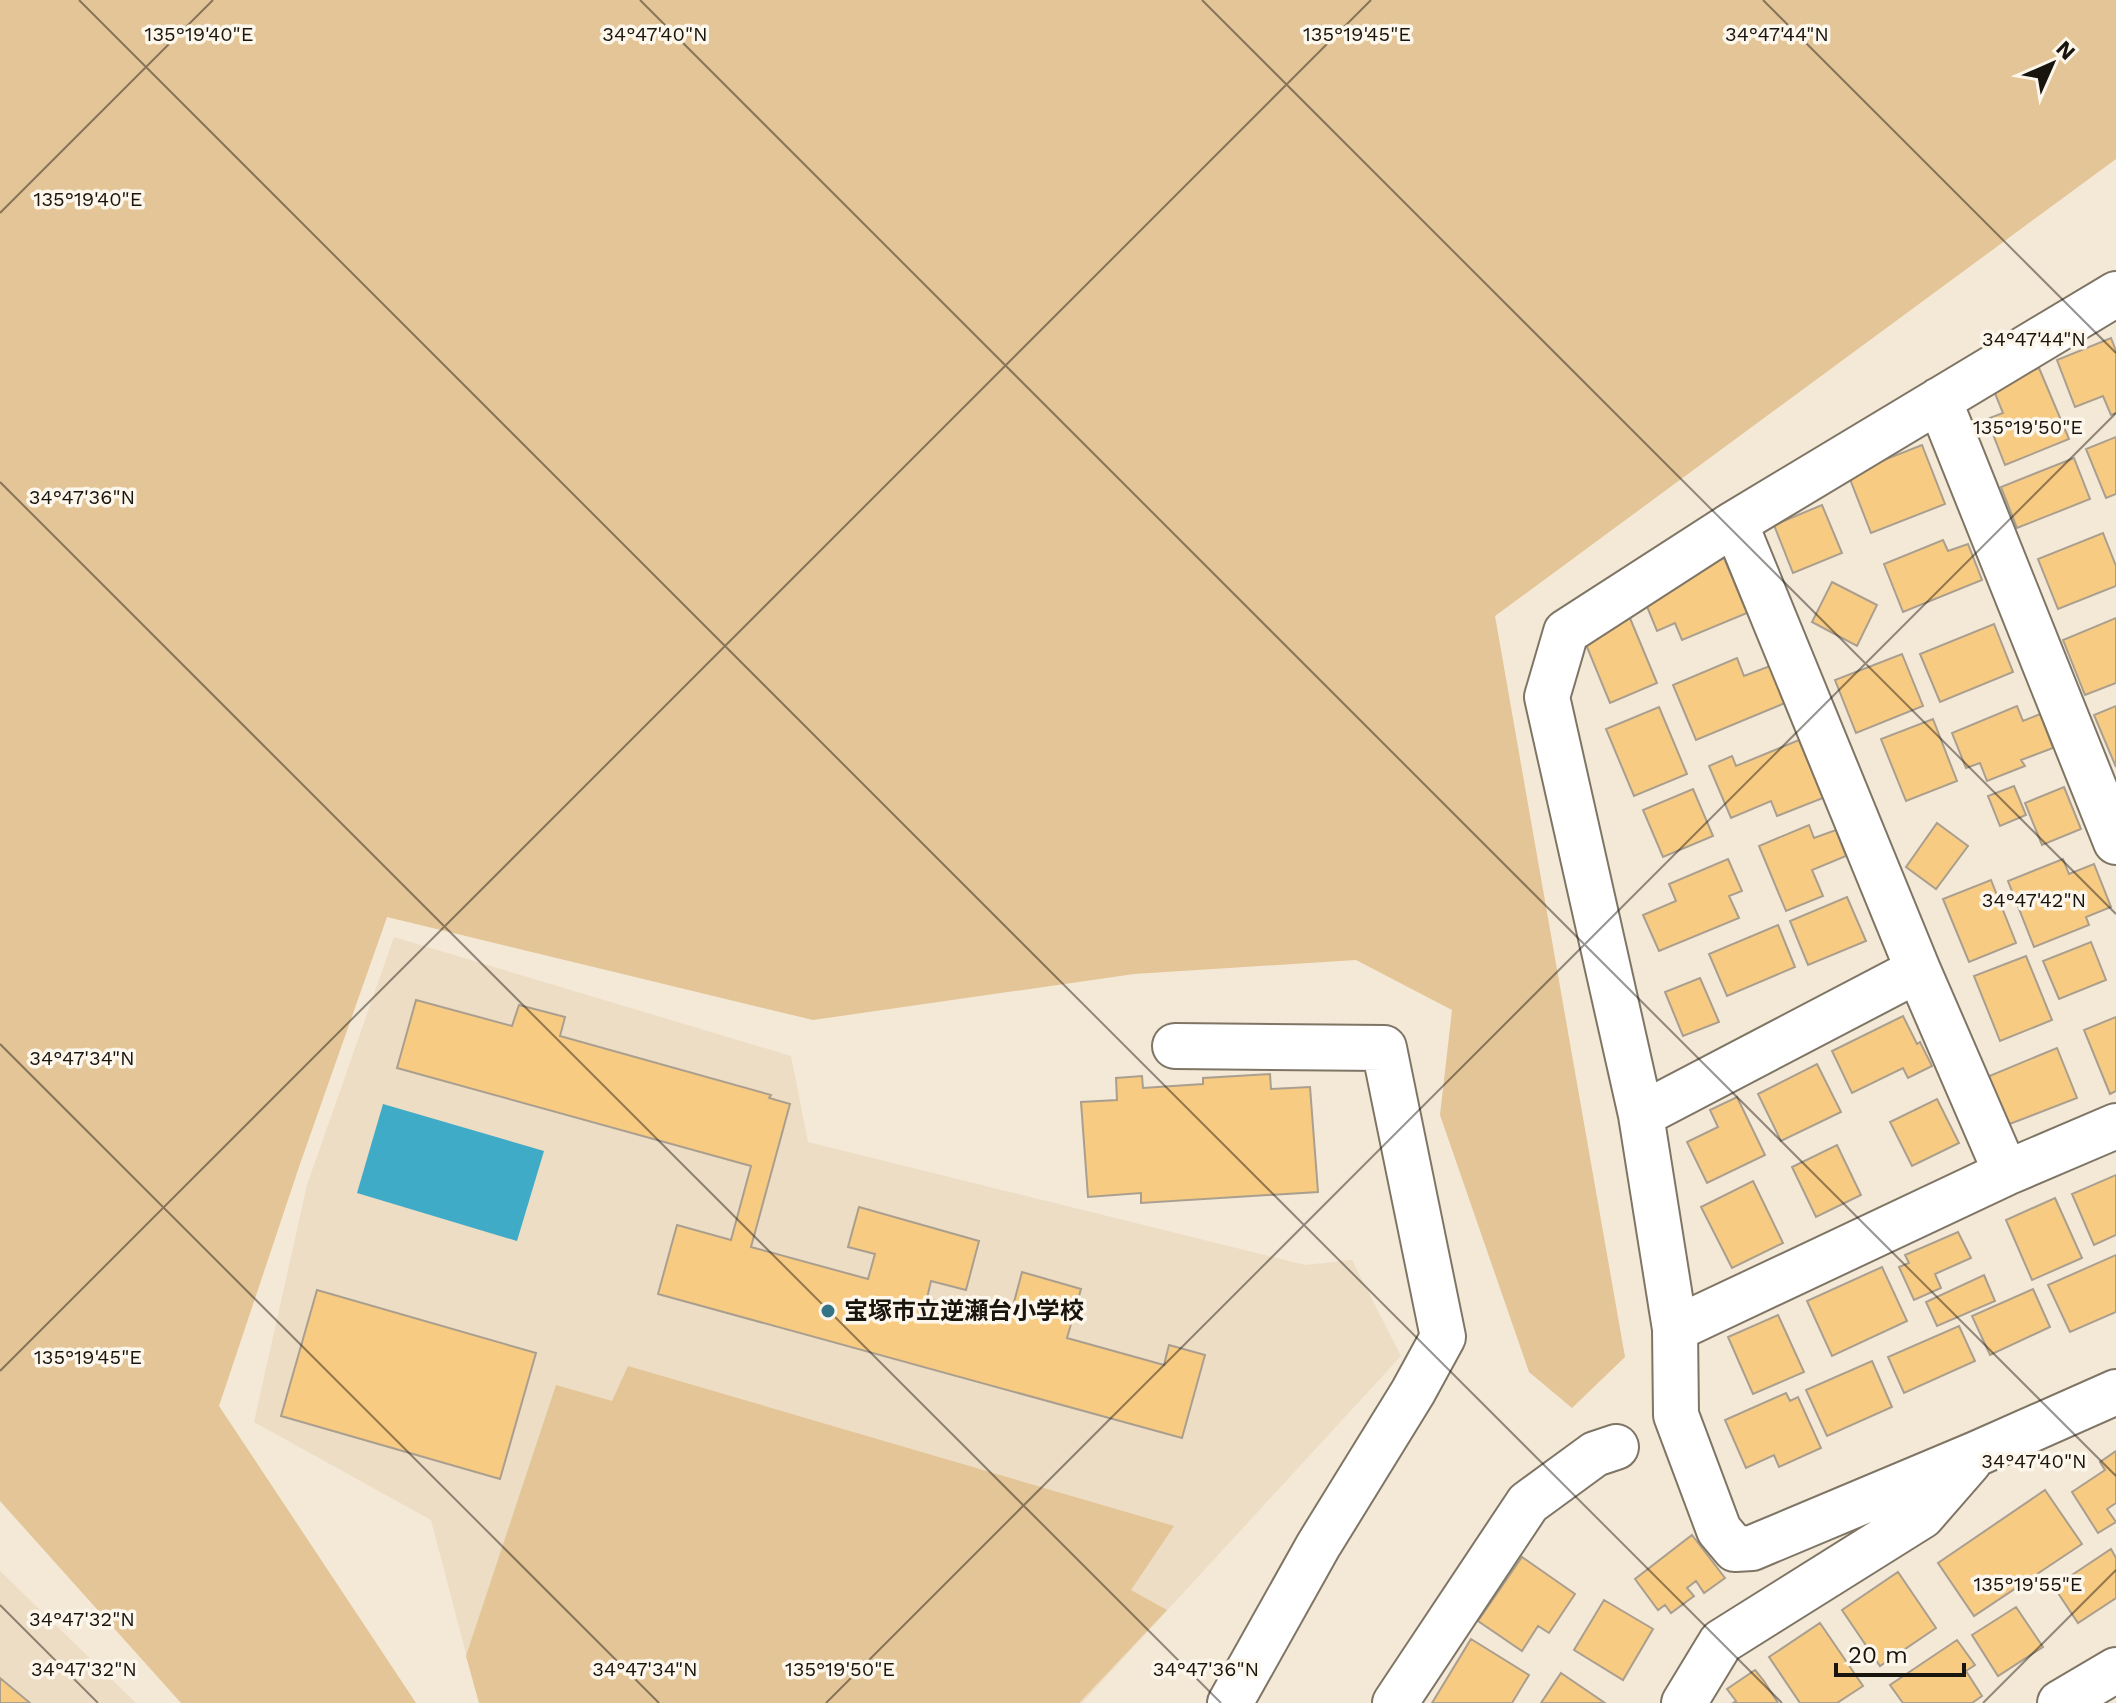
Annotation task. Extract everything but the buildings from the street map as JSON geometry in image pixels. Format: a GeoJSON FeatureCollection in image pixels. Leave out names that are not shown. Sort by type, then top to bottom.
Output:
{"type":"FeatureCollection","features":[{"type":"Feature","properties":{"kind":"street"},"geometry":{"type":"LineString","coordinates":[[2116,294],[1735,523],[1566,632],[1547,697],[1641,1115],[1675,1329],[1676,1415],[1719,1530],[1735,1549],[1752,1548],[2116,1392]]}},
{"type":"Feature","properties":{"kind":"street"},"geometry":{"type":"LineString","coordinates":[[1939,400],[2116,842]]}},
{"type":"Feature","properties":{"kind":"street"},"geometry":{"type":"LineString","coordinates":[[1735,523],[1918,970],[2006,1173]]}},
{"type":"Feature","properties":{"kind":"street"},"geometry":{"type":"LineString","coordinates":[[1641,1115],[1918,970]]}},
{"type":"Feature","properties":{"kind":"street"},"geometry":{"type":"LineString","coordinates":[[1175,1046],[1384,1048],[1443,1337],[1413,1392],[1318,1546],[1230,1703]]}},
{"type":"Feature","properties":{"kind":"street"},"geometry":{"type":"LineString","coordinates":[[1675,1329],[2006,1173],[2116,1126]]}},
{"type":"Feature","properties":{"kind":"street"},"geometry":{"type":"LineString","coordinates":[[1395,1703],[1528,1503],[1595,1454],[1616,1447]]}},
{"type":"Feature","properties":{"kind":"street"},"geometry":{"type":"LineString","coordinates":[[1684,1703],[1721,1642],[1922,1516],[1977,1453]]}},
{"type":"Feature","properties":{"kind":"street"},"geometry":{"type":"LineString","coordinates":[[2060,1703],[2116,1670]]}},
{"type":"Feature","properties":{"kind":"shaded area"},"geometry":{"type":"Polygon","coordinates":[[[0,0],[2116,0],[2116,159],[1495,616],[1625,1357],[1572,1408],[1529,1372],[1440,1115],[1452,1010],[1356,960],[1134,974],[813,1020],[387,917],[219,1406],[416,1703],[181,1703],[0,1501],[0,0]]]}},
{"type":"Feature","properties":{"kind":"shaded area","name":"宝塚市立逆瀬台小学校"},"geometry":{"type":"Polygon","coordinates":[[[394,937],[791,1056],[808,1142],[1305,1265],[1352,1260],[1401,1356],[1082,1703],[479,1703],[431,1520],[254,1422],[307,1185],[394,937]]]}},
{"type":"Feature","properties":{"kind":"shaded area"},"geometry":{"type":"Polygon","coordinates":[[[628,1366],[1174,1526],[1131,1590],[1167,1610],[1079,1703],[479,1703],[466,1656],[556,1385],[612,1401],[628,1366]]]}},
{"type":"Feature","properties":{"kind":"shaded area"},"geometry":{"type":"Polygon","coordinates":[[[0,1571],[136,1703],[0,1703],[0,1571]]]}},
{"type":"Feature","properties":{"kind":"water"},"geometry":{"type":"Polygon","coordinates":[[[383,1104],[544,1151],[517,1241],[357,1193],[383,1104]]]}},
{"type":"Feature","properties":{"kind":"place","name":"宝塚市立逆瀬台小学校"},"geometry":{"type":"Point","coordinates":[828,1311]}}]}
